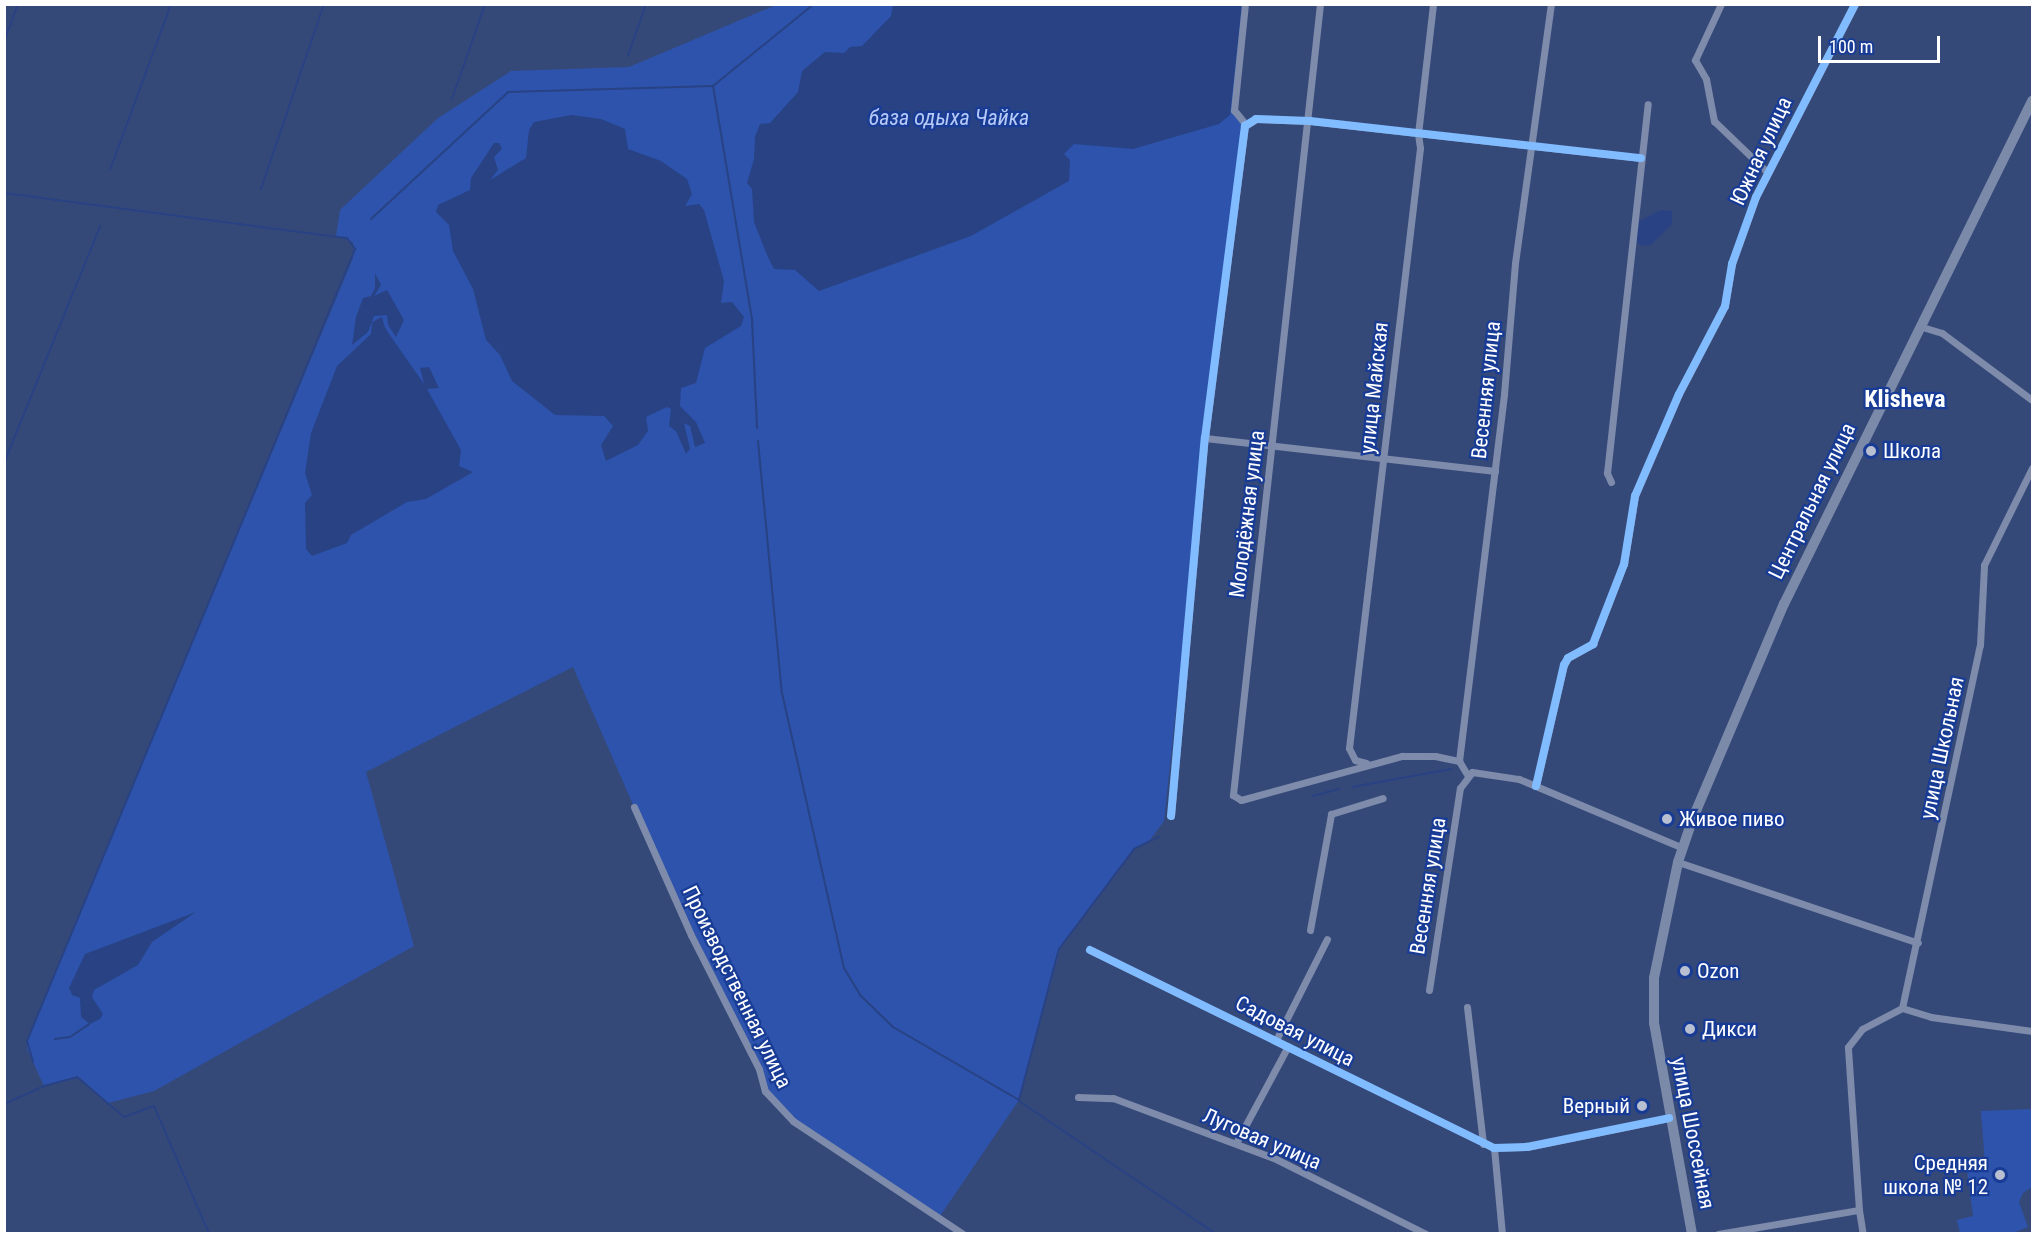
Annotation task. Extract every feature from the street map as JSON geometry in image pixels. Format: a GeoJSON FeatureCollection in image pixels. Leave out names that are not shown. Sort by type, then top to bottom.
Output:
{"type":"FeatureCollection","features":[{"type":"Feature","properties":{"kind":"main road","name":"Центральная улица"},"geometry":{"type":"LineString","coordinates":[[1678,862],[1784,604],[1919,326],[2032,101]]}},
{"type":"Feature","properties":{"kind":"main road","name":"улица Шоссейная"},"geometry":{"type":"LineString","coordinates":[[1678,862],[1654,978],[1654,1023],[1669,1118],[1692,1233]]}},
{"type":"Feature","properties":{"kind":"street"},"geometry":{"type":"LineString","coordinates":[[1171,816],[1205,438],[1246,125],[1234,110],[1245,4]]}},
{"type":"Feature","properties":{"kind":"street","name":"Молодёжная улица"},"geometry":{"type":"LineString","coordinates":[[1320,4],[1310,121],[1233,795],[1241,800],[1368,763],[1417,755],[1459,761]]}},
{"type":"Feature","properties":{"kind":"street","name":"улица Майская"},"geometry":{"type":"LineString","coordinates":[[1368,763],[1355,760],[1349,748],[1420,148],[1418,134],[1433,4]]}},
{"type":"Feature","properties":{"kind":"street","name":"Весенняя улица"},"geometry":{"type":"LineString","coordinates":[[1459,761],[1495,471],[1531,145],[1551,4]]}},
{"type":"Feature","properties":{"kind":"street"},"geometry":{"type":"LineString","coordinates":[[1720,4],[1695,60],[1706,79],[1714,121],[1767,172]]}},
{"type":"Feature","properties":{"kind":"street","name":"Южная улица"},"geometry":{"type":"LineString","coordinates":[[1536,786],[1564,665],[1568,658],[1593,645],[1624,564],[1635,495],[1725,306],[1732,264],[1767,172],[1855,4]]}},
{"type":"Feature","properties":{"kind":"street"},"geometry":{"type":"LineString","coordinates":[[1611,482],[1607,472],[1648,104]]}},
{"type":"Feature","properties":{"kind":"street"},"geometry":{"type":"LineString","coordinates":[[1246,125],[1256,119],[1310,121],[1641,158]]}},
{"type":"Feature","properties":{"kind":"street"},"geometry":{"type":"LineString","coordinates":[[1919,326],[1942,333],[2032,400]]}},
{"type":"Feature","properties":{"kind":"street"},"geometry":{"type":"LineString","coordinates":[[1205,438],[1495,471]]}},
{"type":"Feature","properties":{"kind":"street","name":"улица Школьная"},"geometry":{"type":"LineString","coordinates":[[1902,1008],[1918,943],[1980,645],[1983,570],[2032,468]]}},
{"type":"Feature","properties":{"kind":"street"},"geometry":{"type":"LineString","coordinates":[[1459,761],[1468,776],[1486,774],[1536,786],[1683,848]]}},
{"type":"Feature","properties":{"kind":"street","name":"Весенняя улица"},"geometry":{"type":"LineString","coordinates":[[1429,990],[1460,788],[1468,776]]}},
{"type":"Feature","properties":{"kind":"street"},"geometry":{"type":"LineString","coordinates":[[1310,930],[1330,814],[1383,798]]}},
{"type":"Feature","properties":{"kind":"street","name":"Производственная улица"},"geometry":{"type":"LineString","coordinates":[[634,807],[691,935],[759,1069],[765,1091],[793,1121],[963,1233]]}},
{"type":"Feature","properties":{"kind":"street"},"geometry":{"type":"LineString","coordinates":[[1678,862],[1918,943]]}},
{"type":"Feature","properties":{"kind":"street"},"geometry":{"type":"LineString","coordinates":[[1276,1040],[1327,939]]}},
{"type":"Feature","properties":{"kind":"street","name":"Садовая улица"},"geometry":{"type":"LineString","coordinates":[[1090,950],[1494,1148]]}},
{"type":"Feature","properties":{"kind":"street"},"geometry":{"type":"LineString","coordinates":[[1467,1007],[1484,1144]]}},
{"type":"Feature","properties":{"kind":"street"},"geometry":{"type":"LineString","coordinates":[[1863,1233],[1859,1210],[1848,1047],[1862,1029],[1902,1008],[1913,1014],[2032,1031]]}},
{"type":"Feature","properties":{"kind":"street"},"geometry":{"type":"LineString","coordinates":[[1236,1143],[1288,1046]]}},
{"type":"Feature","properties":{"kind":"street","name":"Луговая улица"},"geometry":{"type":"LineString","coordinates":[[1078,1097],[1113,1098],[1236,1143],[1276,1159],[1425,1233]]}},
{"type":"Feature","properties":{"kind":"street"},"geometry":{"type":"LineString","coordinates":[[1502,1233],[1494,1148],[1527,1148],[1669,1118]]}},
{"type":"Feature","properties":{"kind":"street"},"geometry":{"type":"LineString","coordinates":[[1718,1233],[1859,1210]]}},
{"type":"Feature","properties":{"kind":"shaded area"},"geometry":{"type":"Polygon","coordinates":[[[776,5],[1245,5],[1234,110],[1246,125],[1205,438],[1164,821],[1150,840],[1134,849],[1061,945],[1019,1100],[940,1216],[793,1121],[776,1105],[634,807],[573,667],[366,772],[414,946],[154,1091],[108,1103],[80,1078],[44,1086],[27,1049],[27,1041],[353,258],[353,242],[336,236],[340,210],[438,118],[511,71],[629,67],[776,5]]]}},
{"type":"Feature","properties":{"kind":"shaded area","name":"Средняя школа № 12"},"geometry":{"type":"Polygon","coordinates":[[[2032,1109],[2032,1187],[2023,1193],[2019,1202],[2028,1227],[2013,1233],[1960,1233],[1957,1220],[1973,1216],[1967,1171],[1985,1164],[1981,1111],[2032,1109]]]}},
{"type":"Feature","properties":{"kind":"water","name":"база одыха Чайка"},"geometry":{"type":"Polygon","coordinates":[[[893,5],[1242,5],[1230,115],[1219,124],[1133,149],[1074,144],[1064,154],[1070,160],[1069,181],[971,236],[819,291],[795,270],[774,269],[767,255],[754,222],[752,189],[747,183],[754,159],[755,137],[760,124],[770,123],[798,92],[802,71],[825,52],[844,53],[850,47],[862,46],[891,16],[893,5]]]}},
{"type":"Feature","properties":{"kind":"water"},"geometry":{"type":"Polygon","coordinates":[[[571,115],[601,119],[625,129],[628,149],[661,161],[687,179],[692,194],[685,206],[699,204],[704,210],[724,281],[721,303],[732,302],[744,317],[741,326],[705,348],[696,383],[681,388],[680,406],[696,422],[705,443],[695,447],[690,426],[684,423],[690,449],[686,454],[676,431],[669,426],[671,409],[667,407],[646,417],[648,431],[638,445],[606,461],[601,445],[613,426],[604,416],[555,415],[512,381],[500,355],[486,340],[473,289],[453,251],[449,225],[436,212],[438,205],[470,190],[471,178],[494,143],[499,143],[502,149],[494,157],[498,170],[490,180],[526,158],[529,130],[534,122],[571,115]]]}},
{"type":"Feature","properties":{"kind":"water"},"geometry":{"type":"Polygon","coordinates":[[[1661,210],[1672,211],[1672,224],[1651,245],[1642,246],[1632,238],[1637,222],[1661,210]]]}},
{"type":"Feature","properties":{"kind":"water"},"geometry":{"type":"Polygon","coordinates":[[[375,273],[381,285],[374,296],[387,290],[404,320],[396,337],[388,325],[387,315],[374,316],[368,332],[352,345],[356,317],[363,298],[371,296],[375,288],[375,273]]]}},
{"type":"Feature","properties":{"kind":"water"},"geometry":{"type":"Polygon","coordinates":[[[382,317],[385,328],[424,384],[420,368],[429,367],[439,388],[427,389],[461,450],[459,466],[473,472],[426,499],[407,502],[351,535],[347,543],[312,556],[306,549],[305,503],[312,495],[305,473],[311,433],[337,366],[371,334],[372,322],[382,317]]]}},
{"type":"Feature","properties":{"kind":"water"},"geometry":{"type":"Polygon","coordinates":[[[196,912],[152,942],[138,965],[94,990],[92,997],[103,1014],[100,1019],[90,1024],[81,1017],[80,998],[72,995],[69,988],[85,954],[196,912]]]}},
{"type":"Feature","properties":{"kind":"waterway"},"geometry":{"type":"LineString","coordinates":[[4,42],[18,4]]}},
{"type":"Feature","properties":{"kind":"waterway"},"geometry":{"type":"LineString","coordinates":[[110,170],[171,4]]}},
{"type":"Feature","properties":{"kind":"waterway"},"geometry":{"type":"LineString","coordinates":[[261,189],[324,4]]}},
{"type":"Feature","properties":{"kind":"waterway"},"geometry":{"type":"LineString","coordinates":[[452,99],[485,4]]}},
{"type":"Feature","properties":{"kind":"waterway"},"geometry":{"type":"LineString","coordinates":[[628,56],[646,4]]}},
{"type":"Feature","properties":{"kind":"waterway"},"geometry":{"type":"LineString","coordinates":[[371,219],[508,92],[713,86],[814,4]]}},
{"type":"Feature","properties":{"kind":"waterway"},"geometry":{"type":"LineString","coordinates":[[713,86],[752,320],[757,428]]}},
{"type":"Feature","properties":{"kind":"waterway"},"geometry":{"type":"LineString","coordinates":[[4,193],[347,238],[355,249],[27,1041],[33,1062]]}},
{"type":"Feature","properties":{"kind":"waterway"},"geometry":{"type":"LineString","coordinates":[[4,463],[100,226]]}},
{"type":"Feature","properties":{"kind":"waterway"},"geometry":{"type":"LineString","coordinates":[[758,441],[782,693],[844,968],[860,995],[893,1027],[1019,1100],[1059,949],[1134,849],[1159,837]]}},
{"type":"Feature","properties":{"kind":"waterway"},"geometry":{"type":"LineString","coordinates":[[1352,787],[1451,769]]}},
{"type":"Feature","properties":{"kind":"waterway"},"geometry":{"type":"LineString","coordinates":[[1313,796],[1339,789]]}},
{"type":"Feature","properties":{"kind":"waterway"},"geometry":{"type":"LineString","coordinates":[[55,1039],[70,1037],[89,1024]]}},
{"type":"Feature","properties":{"kind":"waterway"},"geometry":{"type":"LineString","coordinates":[[4,1104],[44,1086],[77,1077],[124,1117],[154,1106],[209,1234]]}},
{"type":"Feature","properties":{"kind":"waterway"},"geometry":{"type":"LineString","coordinates":[[1019,1101],[1216,1234]]}},
{"type":"Feature","properties":{"kind":"cycle path"},"geometry":{"type":"LineString","coordinates":[[1536,786],[1564,665],[1568,658],[1593,644],[1624,564],[1635,496],[1679,394],[1725,306],[1732,264],[1756,197],[1855,4]]}},
{"type":"Feature","properties":{"kind":"cycle path"},"geometry":{"type":"LineString","coordinates":[[1171,816],[1205,438],[1245,126],[1256,119],[1310,121],[1641,158]]}},
{"type":"Feature","properties":{"kind":"cycle path"},"geometry":{"type":"LineString","coordinates":[[1090,950],[1494,1148],[1527,1147],[1669,1118]]}},
{"type":"Feature","properties":{"kind":"place","name":"Школа"},"geometry":{"type":"Point","coordinates":[1871,451]}},
{"type":"Feature","properties":{"kind":"place","name":"Живое пиво"},"geometry":{"type":"Point","coordinates":[1667,819]}},
{"type":"Feature","properties":{"kind":"place","name":"Ozon"},"geometry":{"type":"Point","coordinates":[1685,971]}},
{"type":"Feature","properties":{"kind":"place","name":"Дикси"},"geometry":{"type":"Point","coordinates":[1690,1029]}},
{"type":"Feature","properties":{"kind":"place","name":"Верный"},"geometry":{"type":"Point","coordinates":[1642,1106]}},
{"type":"Feature","properties":{"kind":"place","name":"Средняя школа № 12"},"geometry":{"type":"Point","coordinates":[2000,1175]}},
{"type":"Feature","properties":{"kind":"district","name":"Klisheva"},"geometry":{"type":"Point","coordinates":[1905,400]}}]}
